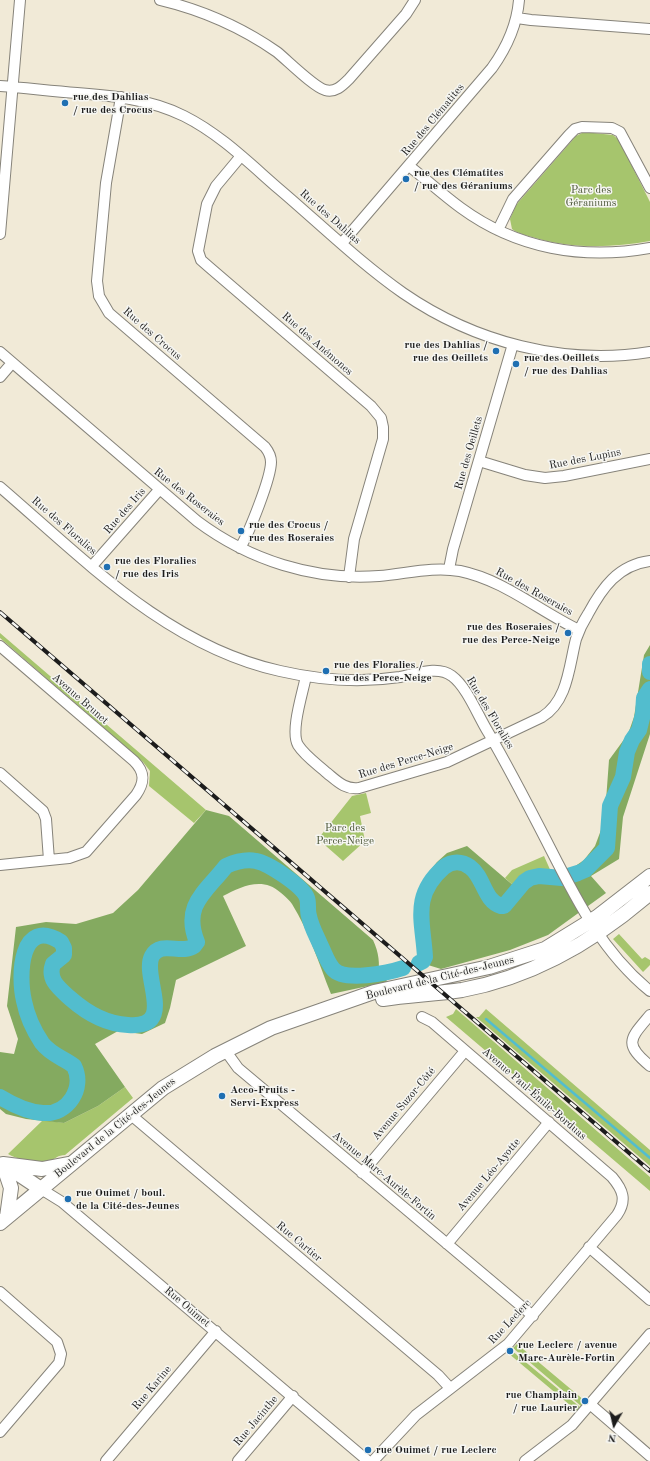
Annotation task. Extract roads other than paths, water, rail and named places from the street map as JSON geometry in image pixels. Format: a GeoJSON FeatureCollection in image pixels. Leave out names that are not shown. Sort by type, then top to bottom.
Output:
{"type":"FeatureCollection","features":[{"type":"Feature","properties":{"kind":"main road","name":"Boulevard de la Cité-des-Jeunes"},"geometry":{"type":"LineString","coordinates":[[4,1220],[41,1188],[176,1079],[225,1050],[271,1028],[327,1009],[377,999],[461,990],[498,981],[532,970],[559,957],[593,927],[608,910],[648,877]]}},
{"type":"Feature","properties":{"kind":"main road","name":"Boulevard de la Cité-des-Jeunes"},"geometry":{"type":"LineString","coordinates":[[593,927],[650,893]]}},
{"type":"Feature","properties":{"kind":"main road"},"geometry":{"type":"LineString","coordinates":[[4,1220],[11,1188],[2,1163],[42,1169],[72,1164]]}},
{"type":"Feature","properties":{"kind":"main road","name":"Rue Ouimet"},"geometry":{"type":"LineString","coordinates":[[2,1163],[41,1188]]}},
{"type":"Feature","properties":{"kind":"street"},"geometry":{"type":"LineString","coordinates":[[0,234],[20,0]]}},
{"type":"Feature","properties":{"kind":"street"},"geometry":{"type":"LineString","coordinates":[[160,0],[199,11],[239,29],[282,57],[320,88],[330,91],[339,88],[348,79],[406,14],[415,0]]}},
{"type":"Feature","properties":{"kind":"street","name":"Rue des Clématites"},"geometry":{"type":"LineString","coordinates":[[342,243],[497,61],[510,38],[517,18],[519,0]]}},
{"type":"Feature","properties":{"kind":"street"},"geometry":{"type":"LineString","coordinates":[[517,18],[650,29]]}},
{"type":"Feature","properties":{"kind":"street","name":"Rue des Dahlias"},"geometry":{"type":"LineString","coordinates":[[0,86],[121,97],[153,104],[182,115],[210,131],[241,156],[392,285],[432,312],[478,333],[513,344],[551,352],[578,355],[615,356],[650,352]]}},
{"type":"Feature","properties":{"kind":"street","name":"Rue des Crocus"},"geometry":{"type":"LineString","coordinates":[[121,97],[105,191],[97,281],[98,296],[109,313],[270,453],[270,468],[255,515],[240,548]]}},
{"type":"Feature","properties":{"kind":"street"},"geometry":{"type":"LineString","coordinates":[[498,230],[516,196],[569,135],[578,128],[612,128],[620,132],[650,188]]}},
{"type":"Feature","properties":{"kind":"street","name":"Rue des Anémones"},"geometry":{"type":"LineString","coordinates":[[241,156],[216,186],[210,197],[199,240],[199,255],[209,268],[371,406],[383,422],[383,439],[354,539],[349,577]]}},
{"type":"Feature","properties":{"kind":"street"},"geometry":{"type":"LineString","coordinates":[[409,166],[460,208],[498,230],[535,244],[574,252],[610,253],[650,248]]}},
{"type":"Feature","properties":{"kind":"street","name":"Rue des Oeillets"},"geometry":{"type":"LineString","coordinates":[[449,570],[453,549],[513,344]]}},
{"type":"Feature","properties":{"kind":"street","name":"Rue des Roseraies"},"geometry":{"type":"LineString","coordinates":[[0,352],[159,490],[204,526],[240,548],[296,569],[349,577],[376,577],[426,570],[449,570],[468,573],[489,580],[579,630]]}},
{"type":"Feature","properties":{"kind":"street"},"geometry":{"type":"LineString","coordinates":[[0,377],[12,363]]}},
{"type":"Feature","properties":{"kind":"street","name":"Rue des Lupins"},"geometry":{"type":"LineString","coordinates":[[479,461],[525,475],[545,478],[564,476],[650,458]]}},
{"type":"Feature","properties":{"kind":"street","name":"Rue des Floralies"},"geometry":{"type":"LineString","coordinates":[[0,487],[138,604],[170,626],[194,639],[252,663],[306,676],[361,680],[388,678],[432,671],[446,673],[452,676],[460,684],[521,790],[570,889],[593,927],[629,973],[650,991]]}},
{"type":"Feature","properties":{"kind":"street","name":"Rue des Iris"},"geometry":{"type":"LineString","coordinates":[[92,566],[159,490]]}},
{"type":"Feature","properties":{"kind":"street","name":"Rue des Perce-Neige"},"geometry":{"type":"LineString","coordinates":[[306,676],[296,728],[297,743],[303,751],[338,783],[349,788],[362,788],[439,765],[542,717],[557,705],[562,695],[579,630],[599,593],[607,584],[628,568],[650,561]]}},
{"type":"Feature","properties":{"kind":"street","name":"Avenue Brunet"},"geometry":{"type":"LineString","coordinates":[[0,646],[134,761],[142,771],[143,780],[139,790],[89,850],[78,856],[49,860]]}},
{"type":"Feature","properties":{"kind":"street"},"geometry":{"type":"LineString","coordinates":[[0,773],[43,812],[46,819],[49,860],[0,865]]}},
{"type":"Feature","properties":{"kind":"street"},"geometry":{"type":"LineString","coordinates":[[650,1015],[632,1037],[631,1044],[637,1054],[650,1066]]}},
{"type":"Feature","properties":{"kind":"street","name":"Avenue Paul-Émile-Borduas"},"geometry":{"type":"LineString","coordinates":[[422,1017],[429,1020],[612,1177],[620,1186],[623,1196]]}},
{"type":"Feature","properties":{"kind":"street","name":"Avenue Marc-Aurèle-Fortin"},"geometry":{"type":"LineString","coordinates":[[225,1050],[238,1068],[533,1316]]}},
{"type":"Feature","properties":{"kind":"street","name":"Avenue Suzor-Côté"},"geometry":{"type":"LineString","coordinates":[[362,1173],[465,1051]]}},
{"type":"Feature","properties":{"kind":"street","name":"Rue Cartier"},"geometry":{"type":"LineString","coordinates":[[131,1115],[438,1375],[450,1388]]}},
{"type":"Feature","properties":{"kind":"street","name":"Avenue Léo-Ayotte"},"geometry":{"type":"LineString","coordinates":[[447,1244],[549,1122]]}},
{"type":"Feature","properties":{"kind":"street","name":"Rue Ouimet"},"geometry":{"type":"LineString","coordinates":[[41,1188],[62,1202],[368,1461]]}},
{"type":"Feature","properties":{"kind":"street","name":"Rue Leclerc"},"geometry":{"type":"LineString","coordinates":[[373,1461],[416,1415],[504,1348],[533,1316],[620,1210],[623,1196]]}},
{"type":"Feature","properties":{"kind":"street"},"geometry":{"type":"LineString","coordinates":[[589,1247],[650,1300]]}},
{"type":"Feature","properties":{"kind":"street"},"geometry":{"type":"LineString","coordinates":[[0,1292],[57,1342],[61,1354],[59,1363],[0,1432]]}},
{"type":"Feature","properties":{"kind":"street","name":"Rue Karine"},"geometry":{"type":"LineString","coordinates":[[106,1461],[216,1331]]}},
{"type":"Feature","properties":{"kind":"street"},"geometry":{"type":"LineString","coordinates":[[524,1461],[568,1429],[650,1334]]}},
{"type":"Feature","properties":{"kind":"street","name":"Rue Jacinthe"},"geometry":{"type":"LineString","coordinates":[[238,1461],[293,1396]]}},
{"type":"Feature","properties":{"kind":"street"},"geometry":{"type":"LineString","coordinates":[[590,1404],[650,1456]]}},
{"type":"Feature","properties":{"kind":"waterway"},"geometry":{"type":"LineString","coordinates":[[650,664],[650,672]]}},
{"type":"Feature","properties":{"kind":"waterway"},"geometry":{"type":"LineString","coordinates":[[419,963],[423,961],[425,957],[421,920],[423,899],[427,888],[434,878],[447,865],[460,863],[470,867],[475,871],[491,899],[495,903],[504,906],[524,882],[530,878],[539,876],[562,878],[578,873],[585,870],[607,848],[610,806],[623,777],[627,752],[632,740],[639,730],[643,714],[644,698],[650,689]]}},
{"type":"Feature","properties":{"kind":"waterway"},"geometry":{"type":"LineString","coordinates":[[0,1097],[26,1110],[43,1113],[60,1110],[67,1105],[76,1091],[77,1074],[74,1066],[53,1053],[42,1043],[27,1012],[21,978],[25,952],[30,943],[37,937],[47,936],[61,942],[64,948],[64,955],[53,964],[53,979],[63,992],[83,1009],[104,1020],[128,1025],[143,1024],[151,1019],[155,1010],[150,965],[152,956],[156,951],[161,949],[183,949],[194,946],[197,942],[193,929],[192,918],[198,900],[226,866],[233,863],[248,860],[256,861],[268,866],[299,887],[307,898],[308,914],[326,957],[333,969],[339,973],[356,976],[377,974],[403,968]]}},
{"type":"Feature","properties":{"kind":"waterway"},"geometry":{"type":"LineString","coordinates":[[486,1019],[650,1158]]}},
{"type":"Feature","properties":{"kind":"railway"},"geometry":{"type":"LineString","coordinates":[[0,612],[650,1171]]}},
{"type":"Feature","properties":{"kind":"place","name":"rue des Dahlias / rue des Crocus"},"geometry":{"type":"Point","coordinates":[65,103]}},
{"type":"Feature","properties":{"kind":"place","name":"rue des Clématites / rue des Géraniums"},"geometry":{"type":"Point","coordinates":[406,179]}},
{"type":"Feature","properties":{"kind":"place","name":"rue des Dahlias / rue des Oeillets"},"geometry":{"type":"Point","coordinates":[496,351]}},
{"type":"Feature","properties":{"kind":"place","name":"rue des Oeillets / rue des Dahlias"},"geometry":{"type":"Point","coordinates":[516,364]}},
{"type":"Feature","properties":{"kind":"place","name":"rue des Crocus / rue des Roseraies"},"geometry":{"type":"Point","coordinates":[241,531]}},
{"type":"Feature","properties":{"kind":"place","name":"rue des Floralies / rue des Iris"},"geometry":{"type":"Point","coordinates":[107,567]}},
{"type":"Feature","properties":{"kind":"place","name":"rue des Roseraies / rue des Perce-Neige"},"geometry":{"type":"Point","coordinates":[568,633]}},
{"type":"Feature","properties":{"kind":"place","name":"rue des Floralies / rue des Perce-Neige"},"geometry":{"type":"Point","coordinates":[326,671]}},
{"type":"Feature","properties":{"kind":"place","name":"Acco-Fruits - Servi-Express"},"geometry":{"type":"Point","coordinates":[222,1096]}},
{"type":"Feature","properties":{"kind":"place","name":"rue Ouimet / boul. de la Cité-des-Jeunes"},"geometry":{"type":"Point","coordinates":[68,1199]}},
{"type":"Feature","properties":{"kind":"place","name":"rue Leclerc / avenue Marc-Aurèle-Fortin"},"geometry":{"type":"Point","coordinates":[510,1351]}},
{"type":"Feature","properties":{"kind":"place","name":"rue Champlain / rue Laurier"},"geometry":{"type":"Point","coordinates":[585,1401]}},
{"type":"Feature","properties":{"kind":"place","name":"rue Ouimet / rue Leclerc"},"geometry":{"type":"Point","coordinates":[368,1450]}},
{"type":"Feature","properties":{"kind":"park label","name":"Parc des Géraniums"},"geometry":{"type":"Point","coordinates":[591,196]}},
{"type":"Feature","properties":{"kind":"park label","name":"Parc des Perce-Neige"},"geometry":{"type":"Point","coordinates":[345,834]}}]}
